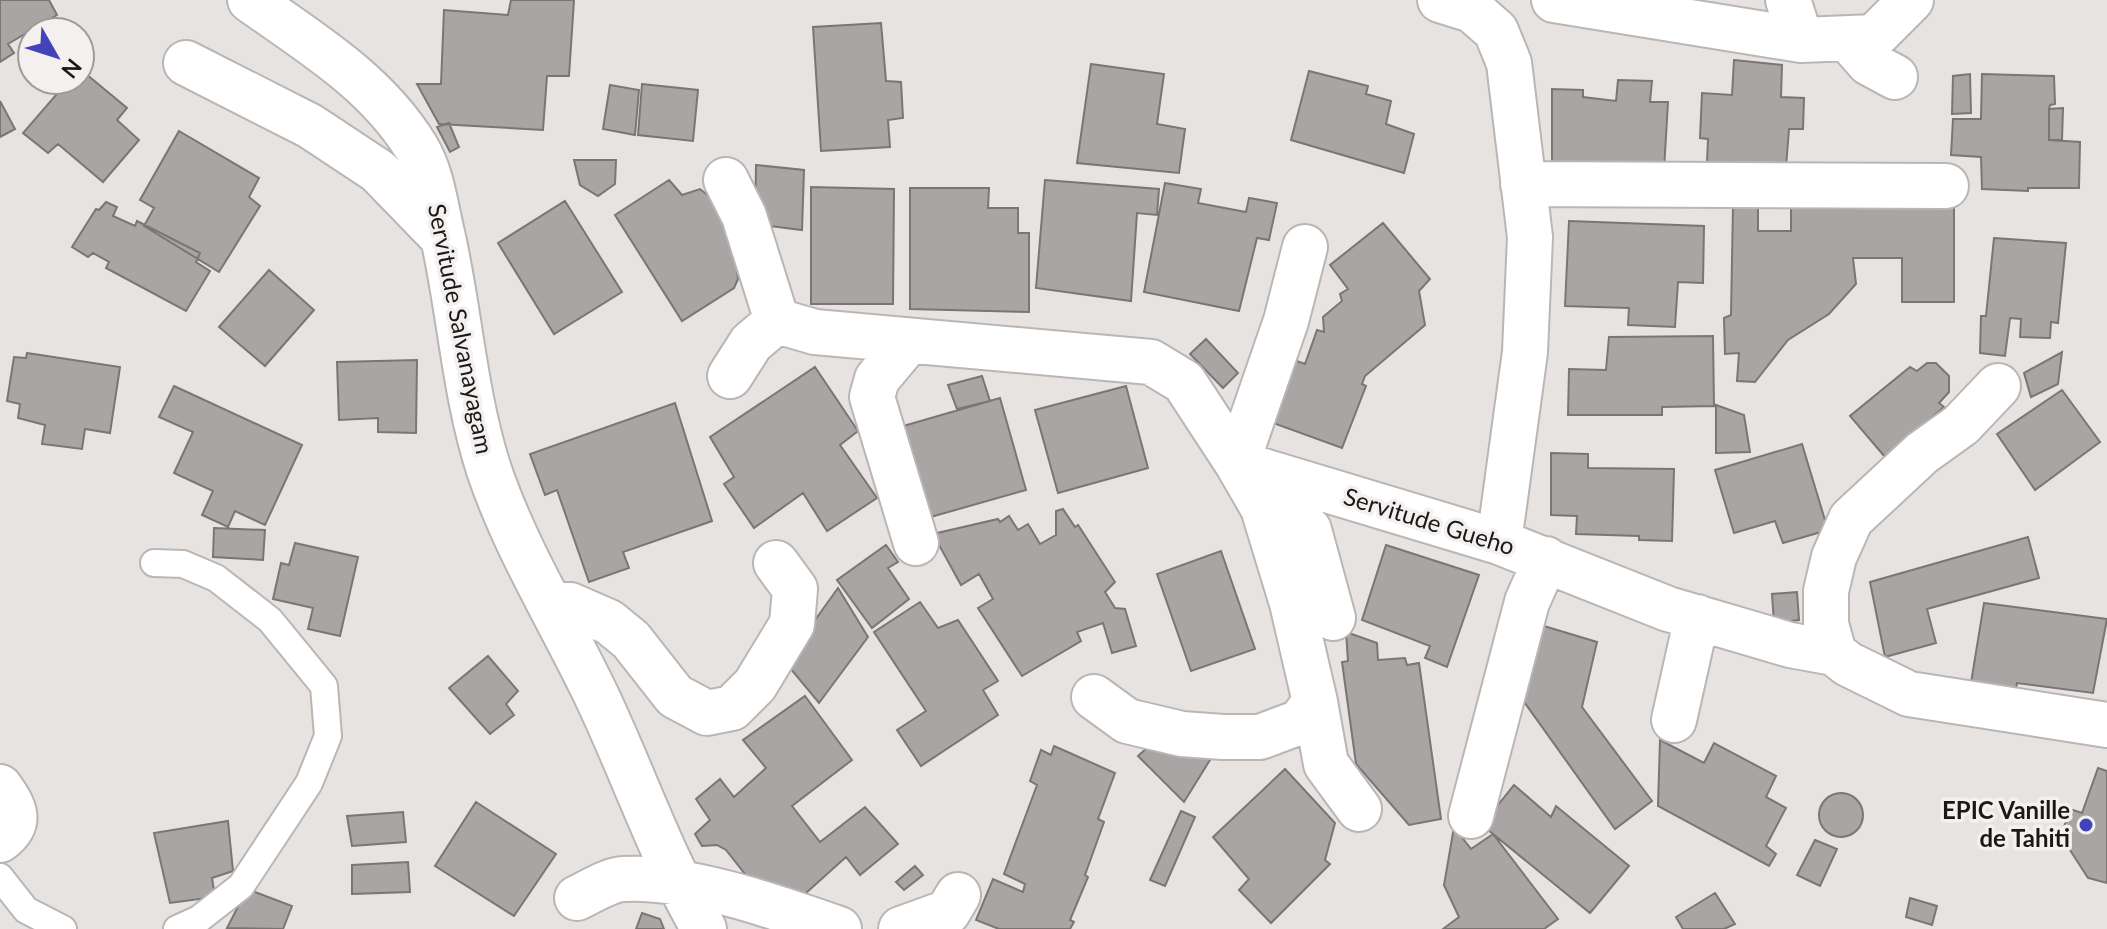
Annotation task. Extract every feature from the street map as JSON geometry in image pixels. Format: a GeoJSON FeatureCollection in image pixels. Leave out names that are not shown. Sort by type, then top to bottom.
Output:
{"type":"FeatureCollection","features":[{"type":"Feature","properties":{"kind":"street","name":"Servitude Salvanayagam"},"geometry":{"type":"LineString","coordinates":[[250,0],[368,86],[390,110],[427,167],[459,320],[473,411],[489,469],[508,519],[598,699],[677,883],[704,929]]}},
{"type":"Feature","properties":{"kind":"street"},"geometry":{"type":"LineString","coordinates":[[1440,0],[1472,10],[1496,31],[1509,63],[1530,237],[1525,352],[1499,542]]}},
{"type":"Feature","properties":{"kind":"street"},"geometry":{"type":"LineString","coordinates":[[1554,0],[1794,20],[1848,39],[1874,37],[1911,0]]}},
{"type":"Feature","properties":{"kind":"street"},"geometry":{"type":"LineString","coordinates":[[1848,39],[1869,63],[1895,77]]}},
{"type":"Feature","properties":{"kind":"street"},"geometry":{"type":"LineString","coordinates":[[186,63],[310,126],[378,171],[442,237]]}},
{"type":"Feature","properties":{"kind":"street"},"geometry":{"type":"LineString","coordinates":[[726,180],[744,216],[777,321]]}},
{"type":"Feature","properties":{"kind":"street"},"geometry":{"type":"LineString","coordinates":[[1523,184],[1946,186]]}},
{"type":"Feature","properties":{"kind":"street"},"geometry":{"type":"LineString","coordinates":[[1237,463],[1286,321],[1305,247]]}},
{"type":"Feature","properties":{"kind":"street"},"geometry":{"type":"LineString","coordinates":[[777,321],[815,332],[1151,362],[1184,382],[1263,508],[1292,603],[1326,764],[1359,809]]}},
{"type":"Feature","properties":{"kind":"street"},"geometry":{"type":"LineString","coordinates":[[730,376],[751,343],[777,321]]}},
{"type":"Feature","properties":{"kind":"street"},"geometry":{"type":"LineString","coordinates":[[908,342],[877,379],[872,397],[916,543]]}},
{"type":"Feature","properties":{"kind":"street"},"geometry":{"type":"LineString","coordinates":[[1834,653],[1826,624],[1826,591],[1834,557],[1851,519],[1922,453],[1961,425],[1998,386]]}},
{"type":"Feature","properties":{"kind":"street"},"geometry":{"type":"LineString","coordinates":[[1237,463],[1309,530],[1333,618]]}},
{"type":"Feature","properties":{"kind":"street","name":"Servitude Gueho"},"geometry":{"type":"LineString","coordinates":[[1237,463],[1499,542],[1668,609],[1790,645],[1834,653],[1848,664],[1909,694],[2107,725]]}},
{"type":"Feature","properties":{"kind":"street"},"geometry":{"type":"LineString","coordinates":[[1471,816],[1527,602],[1546,559]]}},
{"type":"Feature","properties":{"kind":"street"},"geometry":{"type":"LineString","coordinates":[[550,604],[570,605],[609,622],[631,640],[675,696],[707,713],[732,708],[755,685],[792,624],[795,589],[776,563]]}},
{"type":"Feature","properties":{"kind":"street"},"geometry":{"type":"LineString","coordinates":[[1674,720],[1697,617]]}},
{"type":"Feature","properties":{"kind":"street"},"geometry":{"type":"LineString","coordinates":[[1094,697],[1127,721],[1182,734],[1223,737],[1260,737],[1300,722],[1315,702]]}},
{"type":"Feature","properties":{"kind":"street"},"geometry":{"type":"LineString","coordinates":[[0,787],[12,805],[15,821],[10,833],[0,840]]}},
{"type":"Feature","properties":{"kind":"street"},"geometry":{"type":"LineString","coordinates":[[577,898],[620,879],[677,883],[773,906],[839,929]]}},
{"type":"Feature","properties":{"kind":"street"},"geometry":{"type":"LineString","coordinates":[[901,929],[948,912],[958,895]]}},
{"type":"Feature","properties":{"kind":"lane"},"geometry":{"type":"LineString","coordinates":[[154,563],[183,564],[216,578],[270,620],[324,686],[328,736],[309,783],[241,886],[199,919],[177,929]]}},
{"type":"Feature","properties":{"kind":"lane"},"geometry":{"type":"LineString","coordinates":[[0,877],[26,910],[63,929]]}},
{"type":"Feature","properties":{"kind":"building"},"geometry":{"type":"Polygon","coordinates":[[[0,0],[49,0],[55,16],[16,16],[16,39],[8,44],[14,53],[0,62],[0,0]]]}},
{"type":"Feature","properties":{"kind":"building"},"geometry":{"type":"Polygon","coordinates":[[[511,0],[574,0],[569,76],[547,76],[543,130],[439,124],[417,84],[441,84],[444,10],[508,15],[511,0]]]}},
{"type":"Feature","properties":{"kind":"building"},"geometry":{"type":"Polygon","coordinates":[[[881,23],[886,81],[901,82],[903,118],[888,120],[890,147],[821,151],[813,27],[881,23]]]}},
{"type":"Feature","properties":{"kind":"building"},"geometry":{"type":"Polygon","coordinates":[[[1734,60],[1782,65],[1781,97],[1804,98],[1803,129],[1789,129],[1786,167],[1707,162],[1708,139],[1700,138],[1702,93],[1732,95],[1734,60]]]}},
{"type":"Feature","properties":{"kind":"building"},"geometry":{"type":"Polygon","coordinates":[[[1091,64],[1164,74],[1157,124],[1185,129],[1179,173],[1077,163],[1091,64]]]}},
{"type":"Feature","properties":{"kind":"building"},"geometry":{"type":"Polygon","coordinates":[[[1309,71],[1368,86],[1366,94],[1391,101],[1386,124],[1414,134],[1404,173],[1291,140],[1309,71]]]}},
{"type":"Feature","properties":{"kind":"building"},"geometry":{"type":"Polygon","coordinates":[[[1970,74],[1971,113],[1952,114],[1953,76],[1970,74]]]}},
{"type":"Feature","properties":{"kind":"building"},"geometry":{"type":"Polygon","coordinates":[[[1982,74],[2054,76],[2055,104],[2050,105],[2049,109],[2049,140],[2080,142],[2079,188],[2028,188],[2028,191],[1982,189],[1981,157],[1951,155],[1953,119],[1981,119],[1982,74]]]}},
{"type":"Feature","properties":{"kind":"building"},"geometry":{"type":"Polygon","coordinates":[[[1618,80],[1652,81],[1650,102],[1668,102],[1664,170],[1552,164],[1552,89],[1583,90],[1583,97],[1616,101],[1618,80]]]}},
{"type":"Feature","properties":{"kind":"building"},"geometry":{"type":"Polygon","coordinates":[[[96,82],[127,108],[117,120],[139,140],[103,182],[58,144],[48,153],[23,133],[55,96],[96,96],[96,82]]]}},
{"type":"Feature","properties":{"kind":"building"},"geometry":{"type":"Polygon","coordinates":[[[642,84],[698,90],[693,141],[638,135],[642,84]]]}},
{"type":"Feature","properties":{"kind":"building"},"geometry":{"type":"Polygon","coordinates":[[[610,85],[639,90],[635,135],[603,129],[610,85]]]}},
{"type":"Feature","properties":{"kind":"building"},"geometry":{"type":"Polygon","coordinates":[[[0,101],[15,129],[0,137],[0,101]]]}},
{"type":"Feature","properties":{"kind":"building"},"geometry":{"type":"Polygon","coordinates":[[[2063,108],[2062,140],[2049,140],[2049,109],[2063,108]]]}},
{"type":"Feature","properties":{"kind":"building"},"geometry":{"type":"Polygon","coordinates":[[[449,123],[459,147],[450,152],[437,127],[449,123]]]}},
{"type":"Feature","properties":{"kind":"building"},"geometry":{"type":"Polygon","coordinates":[[[179,131],[259,178],[249,197],[260,206],[219,272],[144,226],[154,208],[140,200],[179,131]]]}},
{"type":"Feature","properties":{"kind":"building"},"geometry":{"type":"Polygon","coordinates":[[[574,160],[616,160],[615,184],[598,196],[580,185],[574,160]]]}},
{"type":"Feature","properties":{"kind":"building"},"geometry":{"type":"Polygon","coordinates":[[[756,165],[804,170],[802,230],[755,224],[756,165]]]}},
{"type":"Feature","properties":{"kind":"building"},"geometry":{"type":"Polygon","coordinates":[[[669,180],[682,195],[700,189],[720,205],[735,250],[738,279],[734,288],[682,321],[615,215],[669,180]]]}},
{"type":"Feature","properties":{"kind":"building"},"geometry":{"type":"Polygon","coordinates":[[[1045,180],[1159,189],[1157,215],[1137,213],[1131,301],[1036,288],[1045,180]]]}},
{"type":"Feature","properties":{"kind":"building"},"geometry":{"type":"Polygon","coordinates":[[[1165,183],[1201,189],[1198,203],[1246,212],[1249,198],[1277,203],[1269,240],[1257,238],[1239,311],[1144,292],[1165,183]]]}},
{"type":"Feature","properties":{"kind":"building"},"geometry":{"type":"Polygon","coordinates":[[[811,187],[894,189],[893,304],[811,304],[811,187]]]}},
{"type":"Feature","properties":{"kind":"building"},"geometry":{"type":"Polygon","coordinates":[[[910,188],[989,188],[988,208],[1018,208],[1018,233],[1029,233],[1029,312],[910,309],[910,188]]]}},
{"type":"Feature","properties":{"kind":"building"},"geometry":{"type":"Polygon","coordinates":[[[565,201],[622,292],[554,334],[498,243],[565,201]]]}},
{"type":"Feature","properties":{"kind":"building"},"geometry":{"type":"Polygon","coordinates":[[[106,202],[117,207],[113,216],[135,226],[137,221],[200,253],[196,262],[210,271],[186,311],[106,268],[109,262],[93,253],[88,257],[72,247],[96,209],[99,210],[106,202]]]}},
{"type":"Feature","properties":{"kind":"building"},"geometry":{"type":"Polygon","coordinates":[[[1791,204],[1954,204],[1954,302],[1902,302],[1902,258],[1853,258],[1856,284],[1829,314],[1788,340],[1755,382],[1737,381],[1739,353],[1725,354],[1724,318],[1731,315],[1733,205],[1758,206],[1758,231],[1791,231],[1791,204]]]}},
{"type":"Feature","properties":{"kind":"building"},"geometry":{"type":"Polygon","coordinates":[[[1569,221],[1704,226],[1703,283],[1678,282],[1675,327],[1628,325],[1629,308],[1565,306],[1569,221]]]}},
{"type":"Feature","properties":{"kind":"building"},"geometry":{"type":"Polygon","coordinates":[[[1383,223],[1430,279],[1419,291],[1425,325],[1365,376],[1362,384],[1366,386],[1342,448],[1273,423],[1294,360],[1305,364],[1317,330],[1324,332],[1323,317],[1342,301],[1340,294],[1348,289],[1330,265],[1383,223]]]}},
{"type":"Feature","properties":{"kind":"building"},"geometry":{"type":"Polygon","coordinates":[[[1994,238],[2066,243],[2058,323],[2051,322],[2050,338],[2020,337],[2021,319],[2010,318],[2005,356],[1980,353],[1981,316],[1986,316],[1994,238]]]}},
{"type":"Feature","properties":{"kind":"building"},"geometry":{"type":"Polygon","coordinates":[[[269,270],[314,310],[265,366],[219,327],[269,270]]]}},
{"type":"Feature","properties":{"kind":"building"},"geometry":{"type":"Polygon","coordinates":[[[1713,336],[1714,406],[1662,407],[1662,415],[1568,415],[1569,369],[1606,370],[1609,337],[1713,336]]]}},
{"type":"Feature","properties":{"kind":"building"},"geometry":{"type":"Polygon","coordinates":[[[1206,339],[1238,373],[1223,388],[1190,354],[1206,339]]]}},
{"type":"Feature","properties":{"kind":"building"},"geometry":{"type":"Polygon","coordinates":[[[2062,352],[2058,384],[2031,397],[2024,373],[2062,352]]]}},
{"type":"Feature","properties":{"kind":"building"},"geometry":{"type":"Polygon","coordinates":[[[27,353],[120,367],[110,433],[85,429],[82,449],[42,444],[45,425],[18,418],[20,404],[7,401],[14,357],[26,358],[27,353]]]}},
{"type":"Feature","properties":{"kind":"building"},"geometry":{"type":"Polygon","coordinates":[[[417,360],[416,433],[378,432],[378,418],[339,420],[337,362],[417,360]]]}},
{"type":"Feature","properties":{"kind":"building"},"geometry":{"type":"Polygon","coordinates":[[[1927,363],[1936,363],[1949,376],[1949,392],[1939,403],[1944,407],[1885,457],[1850,416],[1910,367],[1917,371],[1927,363]]]}},
{"type":"Feature","properties":{"kind":"building"},"geometry":{"type":"Polygon","coordinates":[[[815,367],[858,431],[840,445],[877,498],[827,531],[803,493],[754,528],[724,484],[734,477],[710,437],[815,367]]]}},
{"type":"Feature","properties":{"kind":"building"},"geometry":{"type":"Polygon","coordinates":[[[982,376],[990,401],[957,409],[948,385],[982,376]]]}},
{"type":"Feature","properties":{"kind":"building"},"geometry":{"type":"Polygon","coordinates":[[[174,386],[302,445],[265,525],[235,511],[228,527],[202,515],[213,491],[174,473],[193,432],[159,417],[174,386]]]}},
{"type":"Feature","properties":{"kind":"building"},"geometry":{"type":"Polygon","coordinates":[[[1126,386],[1148,468],[1058,493],[1035,410],[1126,386]]]}},
{"type":"Feature","properties":{"kind":"building"},"geometry":{"type":"Polygon","coordinates":[[[2062,390],[2100,442],[2035,490],[1997,434],[2062,390]]]}},
{"type":"Feature","properties":{"kind":"building"},"geometry":{"type":"Polygon","coordinates":[[[1000,398],[1026,490],[927,518],[900,427],[1000,398]]]}},
{"type":"Feature","properties":{"kind":"building"},"geometry":{"type":"Polygon","coordinates":[[[675,403],[712,521],[623,552],[629,568],[589,582],[557,490],[545,495],[530,454],[675,403]]]}},
{"type":"Feature","properties":{"kind":"building"},"geometry":{"type":"Polygon","coordinates":[[[1716,405],[1744,415],[1750,452],[1716,453],[1716,405]]]}},
{"type":"Feature","properties":{"kind":"building"},"geometry":{"type":"Polygon","coordinates":[[[1802,444],[1828,530],[1783,543],[1775,521],[1734,533],[1715,470],[1802,444]]]}},
{"type":"Feature","properties":{"kind":"building"},"geometry":{"type":"Polygon","coordinates":[[[1551,453],[1588,454],[1588,468],[1674,469],[1672,541],[1639,540],[1639,536],[1576,534],[1577,516],[1551,515],[1551,453]]]}},
{"type":"Feature","properties":{"kind":"building"},"geometry":{"type":"Polygon","coordinates":[[[1063,509],[1075,527],[1078,525],[1115,582],[1105,592],[1115,608],[1125,609],[1136,646],[1112,653],[1103,623],[1077,632],[1081,641],[1022,676],[978,608],[993,599],[979,574],[961,585],[933,534],[998,519],[1000,522],[1009,516],[1018,530],[1028,524],[1040,544],[1056,535],[1056,511],[1063,509]]]}},
{"type":"Feature","properties":{"kind":"building"},"geometry":{"type":"Polygon","coordinates":[[[214,528],[265,530],[263,560],[213,557],[214,528]]]}},
{"type":"Feature","properties":{"kind":"building"},"geometry":{"type":"Polygon","coordinates":[[[2028,537],[2039,578],[1927,609],[1936,643],[1885,657],[1870,582],[2028,537]]]}},
{"type":"Feature","properties":{"kind":"building"},"geometry":{"type":"Polygon","coordinates":[[[295,543],[358,557],[340,636],[308,629],[313,608],[273,599],[281,563],[289,565],[295,543]]]}},
{"type":"Feature","properties":{"kind":"building"},"geometry":{"type":"Polygon","coordinates":[[[886,545],[898,562],[888,568],[909,599],[872,628],[837,580],[886,545]]]}},
{"type":"Feature","properties":{"kind":"building"},"geometry":{"type":"Polygon","coordinates":[[[1386,545],[1479,575],[1447,667],[1425,658],[1430,646],[1362,620],[1386,545]]]}},
{"type":"Feature","properties":{"kind":"building"},"geometry":{"type":"Polygon","coordinates":[[[1221,551],[1255,649],[1191,671],[1157,574],[1221,551]]]}},
{"type":"Feature","properties":{"kind":"building"},"geometry":{"type":"Polygon","coordinates":[[[838,588],[868,637],[819,703],[785,662],[838,588]]]}},
{"type":"Feature","properties":{"kind":"building"},"geometry":{"type":"Polygon","coordinates":[[[1797,592],[1799,620],[1774,623],[1772,594],[1797,592]]]}},
{"type":"Feature","properties":{"kind":"building"},"geometry":{"type":"Polygon","coordinates":[[[920,602],[938,628],[958,620],[998,681],[983,690],[998,715],[921,766],[897,730],[926,711],[874,632],[920,602]]]}},
{"type":"Feature","properties":{"kind":"building"},"geometry":{"type":"Polygon","coordinates":[[[1984,603],[2107,619],[2093,693],[2017,683],[2015,695],[1970,689],[1984,603]]]}},
{"type":"Feature","properties":{"kind":"building"},"geometry":{"type":"Polygon","coordinates":[[[1544,626],[1597,642],[1582,707],[1652,801],[1615,829],[1522,699],[1544,626]]]}},
{"type":"Feature","properties":{"kind":"building"},"geometry":{"type":"Polygon","coordinates":[[[1346,632],[1377,643],[1378,660],[1405,658],[1407,665],[1419,663],[1441,819],[1409,825],[1356,764],[1342,662],[1348,661],[1346,632]]]}},
{"type":"Feature","properties":{"kind":"building"},"geometry":{"type":"Polygon","coordinates":[[[488,656],[518,691],[506,704],[514,715],[490,734],[449,688],[488,656]]]}},
{"type":"Feature","properties":{"kind":"building"},"geometry":{"type":"Polygon","coordinates":[[[805,696],[852,760],[792,806],[820,842],[865,807],[898,844],[860,875],[846,857],[805,894],[749,879],[726,850],[717,845],[702,846],[695,834],[710,820],[696,799],[720,779],[734,797],[766,768],[743,740],[805,696]]]}},
{"type":"Feature","properties":{"kind":"building"},"geometry":{"type":"Polygon","coordinates":[[[1161,735],[1208,742],[1210,760],[1184,802],[1138,756],[1161,735]]]}},
{"type":"Feature","properties":{"kind":"building"},"geometry":{"type":"Polygon","coordinates":[[[1660,740],[1704,763],[1714,743],[1776,776],[1766,797],[1786,808],[1766,846],[1776,854],[1769,866],[1658,806],[1660,740]]]}},
{"type":"Feature","properties":{"kind":"building"},"geometry":{"type":"Polygon","coordinates":[[[1054,746],[1115,773],[1098,819],[1104,822],[1085,875],[1088,877],[1070,920],[1074,922],[1070,929],[999,929],[976,920],[993,879],[1023,892],[1025,884],[1004,874],[1037,785],[1030,781],[1041,750],[1051,755],[1054,746]]]}},
{"type":"Feature","properties":{"kind":"building","name":"EPIC Vanille de Tahiti"},"geometry":{"type":"Polygon","coordinates":[[[2098,768],[2107,771],[2107,883],[2088,878],[2061,836],[2070,809],[2082,813],[2098,768]]]}},
{"type":"Feature","properties":{"kind":"building"},"geometry":{"type":"Polygon","coordinates":[[[1285,769],[1335,823],[1325,860],[1330,864],[1271,923],[1239,890],[1249,879],[1213,837],[1285,769]]]}},
{"type":"Feature","properties":{"kind":"building"},"geometry":{"type":"Polygon","coordinates":[[[1514,785],[1551,817],[1556,806],[1629,866],[1590,913],[1482,825],[1514,785]]]}},
{"type":"Feature","properties":{"kind":"building"},"geometry":{"type":"Polygon","coordinates":[[[1841,793],[1856,800],[1863,815],[1856,830],[1841,837],[1826,830],[1819,815],[1826,800],[1841,793]]]}},
{"type":"Feature","properties":{"kind":"building"},"geometry":{"type":"Polygon","coordinates":[[[476,802],[556,854],[514,916],[435,866],[476,802]]]}},
{"type":"Feature","properties":{"kind":"building"},"geometry":{"type":"Polygon","coordinates":[[[1181,811],[1195,817],[1165,886],[1150,880],[1181,811]]]}},
{"type":"Feature","properties":{"kind":"building"},"geometry":{"type":"Polygon","coordinates":[[[403,812],[406,842],[352,846],[347,816],[403,812]]]}},
{"type":"Feature","properties":{"kind":"building"},"geometry":{"type":"Polygon","coordinates":[[[228,821],[233,871],[212,878],[215,897],[170,903],[154,833],[228,821]]]}},
{"type":"Feature","properties":{"kind":"building"},"geometry":{"type":"Polygon","coordinates":[[[1454,827],[1471,849],[1493,834],[1558,919],[1544,929],[1443,929],[1459,917],[1444,885],[1454,827]]]}},
{"type":"Feature","properties":{"kind":"building"},"geometry":{"type":"Polygon","coordinates":[[[1815,840],[1837,849],[1820,886],[1797,875],[1815,840]]]}},
{"type":"Feature","properties":{"kind":"building"},"geometry":{"type":"Polygon","coordinates":[[[408,862],[410,892],[352,894],[352,865],[408,862]]]}},
{"type":"Feature","properties":{"kind":"building"},"geometry":{"type":"Polygon","coordinates":[[[915,866],[923,875],[904,890],[896,882],[915,866]]]}},
{"type":"Feature","properties":{"kind":"building"},"geometry":{"type":"Polygon","coordinates":[[[247,889],[292,906],[283,929],[227,928],[247,889]]]}},
{"type":"Feature","properties":{"kind":"building"},"geometry":{"type":"Polygon","coordinates":[[[1715,893],[1735,924],[1724,929],[1683,929],[1676,917],[1715,893]]]}},
{"type":"Feature","properties":{"kind":"building"},"geometry":{"type":"Polygon","coordinates":[[[1910,898],[1937,906],[1932,925],[1906,917],[1910,898]]]}},
{"type":"Feature","properties":{"kind":"building"},"geometry":{"type":"Polygon","coordinates":[[[642,913],[660,919],[664,929],[636,929],[642,913]]]}},
{"type":"Feature","properties":{"kind":"place","name":"EPIC Vanille de Tahiti"},"geometry":{"type":"Point","coordinates":[2086,825]}}]}
